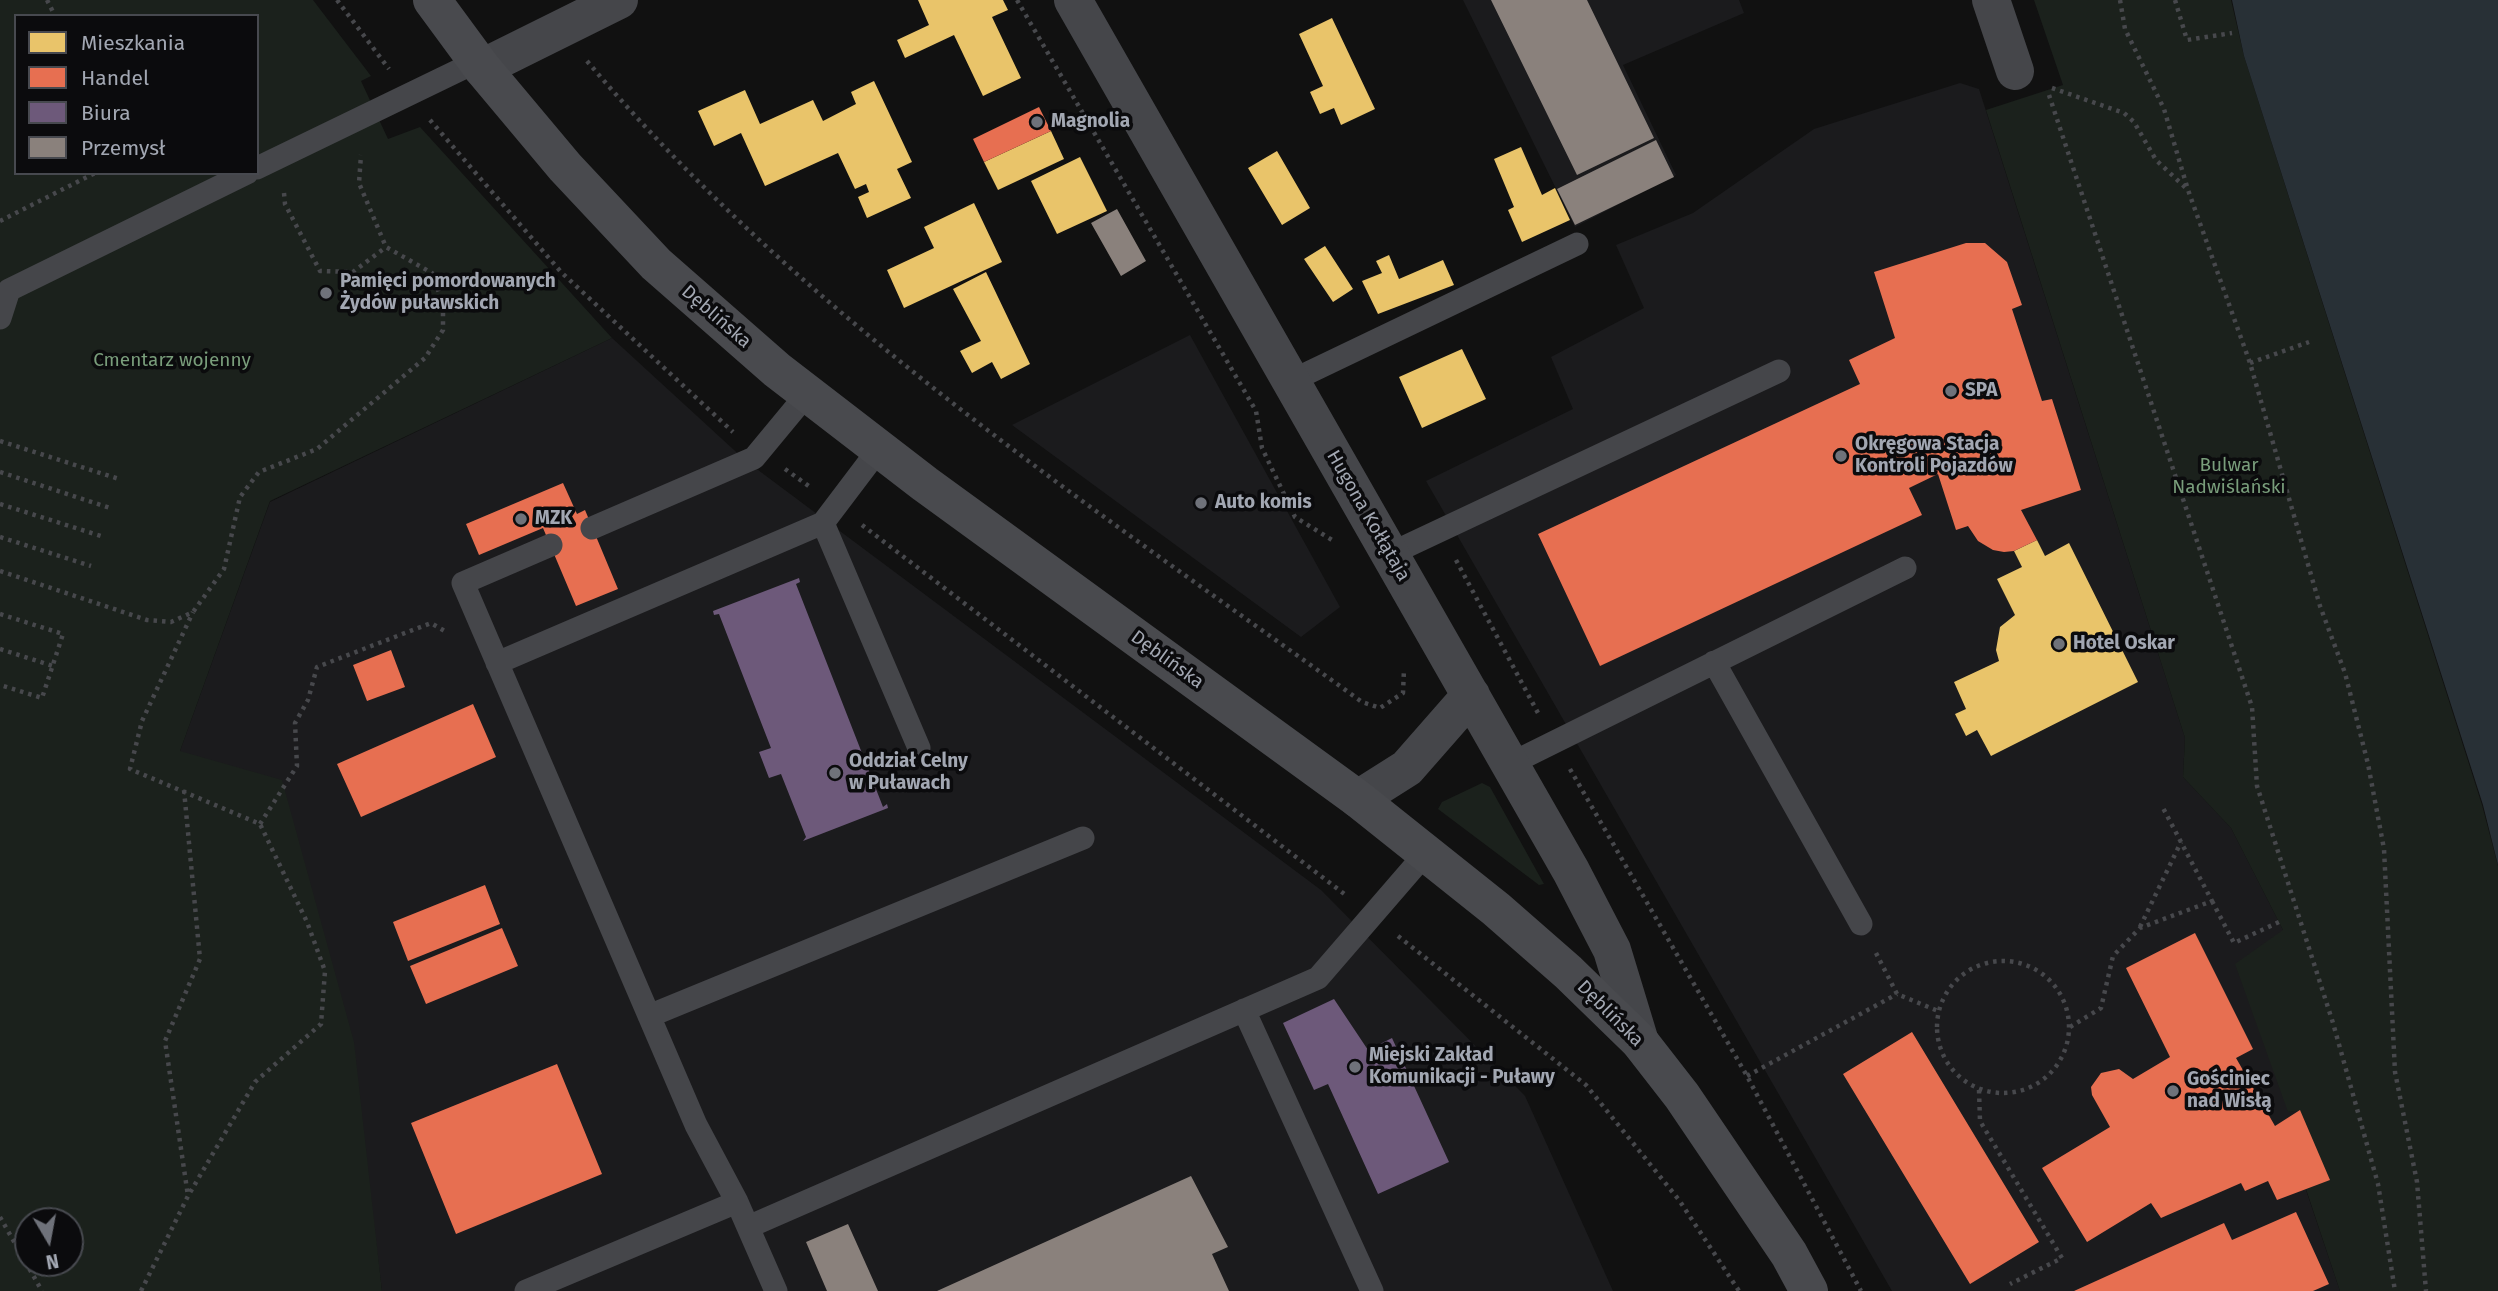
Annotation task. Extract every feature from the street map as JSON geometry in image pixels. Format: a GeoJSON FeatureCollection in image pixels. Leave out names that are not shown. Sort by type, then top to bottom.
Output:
{"type":"FeatureCollection","features":[{"type":"Feature","properties":{"kind":"main road","name":"Dęblińska"},"geometry":{"type":"LineString","coordinates":[[432,0],[480,64],[565,167],[656,264],[807,394],[1358,799],[1568,972],[1640,1042],[1690,1107],[1789,1254],[1810,1291]]}},
{"type":"Feature","properties":{"kind":"street"},"geometry":{"type":"LineString","coordinates":[[480,64],[619,0]]}},
{"type":"Feature","properties":{"kind":"street","name":"Hugona Kołłątaja"},"geometry":{"type":"LineString","coordinates":[[1073,0],[1471,695],[1612,950],[1640,1042]]}},
{"type":"Feature","properties":{"kind":"street"},"geometry":{"type":"LineString","coordinates":[[1991,0],[2030,78]]}},
{"type":"Feature","properties":{"kind":"street"},"geometry":{"type":"LineString","coordinates":[[1358,799],[1407,768],[1471,695]]}},
{"type":"Feature","properties":{"kind":"lane"},"geometry":{"type":"LineString","coordinates":[[259,167],[408,95],[480,64]]}},
{"type":"Feature","properties":{"kind":"lane"},"geometry":{"type":"LineString","coordinates":[[0,318],[9,289],[243,175]]}},
{"type":"Feature","properties":{"kind":"lane"},"geometry":{"type":"LineString","coordinates":[[1291,381],[1577,244]]}},
{"type":"Feature","properties":{"kind":"lane"},"geometry":{"type":"LineString","coordinates":[[1390,554],[1779,371]]}},
{"type":"Feature","properties":{"kind":"lane"},"geometry":{"type":"LineString","coordinates":[[592,528],[754,458],[807,394]]}},
{"type":"Feature","properties":{"kind":"lane"},"geometry":{"type":"LineString","coordinates":[[497,663],[829,514],[879,449]]}},
{"type":"Feature","properties":{"kind":"lane"},"geometry":{"type":"LineString","coordinates":[[829,514],[919,748]]}},
{"type":"Feature","properties":{"kind":"lane"},"geometry":{"type":"LineString","coordinates":[[551,545],[463,583],[696,1125],[737,1202],[776,1291]]}},
{"type":"Feature","properties":{"kind":"lane"},"geometry":{"type":"LineString","coordinates":[[1510,764],[1905,568]]}},
{"type":"Feature","properties":{"kind":"lane"},"geometry":{"type":"LineString","coordinates":[[1714,662],[1861,924]]}},
{"type":"Feature","properties":{"kind":"lane"},"geometry":{"type":"LineString","coordinates":[[649,1016],[1083,838]]}},
{"type":"Feature","properties":{"kind":"lane"},"geometry":{"type":"LineString","coordinates":[[748,1227],[1318,978],[1426,853]]}},
{"type":"Feature","properties":{"kind":"lane"},"geometry":{"type":"LineString","coordinates":[[1244,1010],[1372,1291]]}},
{"type":"Feature","properties":{"kind":"lane"},"geometry":{"type":"LineString","coordinates":[[526,1291],[737,1202]]}},
{"type":"Feature","properties":{"kind":"path"},"geometry":{"type":"LineString","coordinates":[[337,0],[408,95],[561,272],[719,422],[760,451],[829,514],[1372,915],[1586,1086],[1679,1200],[1738,1291]]}},
{"type":"Feature","properties":{"kind":"path"},"geometry":{"type":"LineString","coordinates":[[1017,0],[1256,411],[1262,448],[1296,517],[1333,541],[1339,551]]}},
{"type":"Feature","properties":{"kind":"path"},"geometry":{"type":"LineString","coordinates":[[2120,0],[2125,29],[2164,109],[2188,190],[2250,363],[2320,606],[2345,673],[2368,764],[2384,849],[2395,1072],[2417,1182],[2426,1291]]}},
{"type":"Feature","properties":{"kind":"path"},"geometry":{"type":"LineString","coordinates":[[2175,0],[2187,40],[2232,33]]}},
{"type":"Feature","properties":{"kind":"path"},"geometry":{"type":"LineString","coordinates":[[584,57],[637,121],[771,253],[974,420],[1362,702],[1381,708],[1403,693],[1406,672],[1400,661]]}},
{"type":"Feature","properties":{"kind":"path"},"geometry":{"type":"LineString","coordinates":[[2030,78],[2124,113],[2134,122],[2156,160],[2188,190]]}},
{"type":"Feature","properties":{"kind":"path"},"geometry":{"type":"LineString","coordinates":[[2030,78],[2252,707],[2257,786],[2333,1023],[2374,1171],[2395,1291]]}},
{"type":"Feature","properties":{"kind":"path"},"geometry":{"type":"LineString","coordinates":[[141,1291],[188,1196],[256,1083],[321,1024],[325,971],[307,922],[260,824],[130,769],[142,721],[193,612],[224,569],[240,497],[259,472],[317,449],[425,358],[443,330],[443,304],[432,273],[386,247],[359,183],[363,116]]}},
{"type":"Feature","properties":{"kind":"path"},"geometry":{"type":"LineString","coordinates":[[280,157],[285,204],[320,271],[353,272],[386,247]]}},
{"type":"Feature","properties":{"kind":"path"},"geometry":{"type":"LineString","coordinates":[[0,221],[91,175]]}},
{"type":"Feature","properties":{"kind":"path"},"geometry":{"type":"LineString","coordinates":[[2250,363],[2309,342]]}},
{"type":"Feature","properties":{"kind":"path"},"geometry":{"type":"LineString","coordinates":[[0,441],[119,479]]}},
{"type":"Feature","properties":{"kind":"path"},"geometry":{"type":"LineString","coordinates":[[0,472],[110,508]]}},
{"type":"Feature","properties":{"kind":"path"},"geometry":{"type":"LineString","coordinates":[[0,504],[101,536]]}},
{"type":"Feature","properties":{"kind":"path"},"geometry":{"type":"LineString","coordinates":[[0,537],[92,566]]}},
{"type":"Feature","properties":{"kind":"path"},"geometry":{"type":"LineString","coordinates":[[0,571],[147,620],[172,622],[193,612]]}},
{"type":"Feature","properties":{"kind":"path"},"geometry":{"type":"LineString","coordinates":[[0,614],[63,634],[42,698],[0,685]]}},
{"type":"Feature","properties":{"kind":"path"},"geometry":{"type":"LineString","coordinates":[[260,824],[297,766],[295,723],[308,700],[317,667],[431,623],[497,663]]}},
{"type":"Feature","properties":{"kind":"path"},"geometry":{"type":"LineString","coordinates":[[0,649],[53,666]]}},
{"type":"Feature","properties":{"kind":"path"},"geometry":{"type":"LineString","coordinates":[[184,790],[200,959],[165,1041],[188,1196]]}},
{"type":"Feature","properties":{"kind":"path"},"geometry":{"type":"LineString","coordinates":[[2162,806],[2234,943],[2279,922]]}},
{"type":"Feature","properties":{"kind":"path"},"geometry":{"type":"LineString","coordinates":[[2070,1027],[2101,1008],[2113,956],[2140,928],[2181,842]]}},
{"type":"Feature","properties":{"kind":"path"},"geometry":{"type":"LineString","coordinates":[[2140,928],[2213,901]]}},
{"type":"Feature","properties":{"kind":"path"},"geometry":{"type":"LineString","coordinates":[[1861,924],[1897,994],[1938,1011]]}},
{"type":"Feature","properties":{"kind":"path"},"geometry":{"type":"LineString","coordinates":[[2012,960],[2041,972],[2063,995],[2070,1027],[2063,1058],[2041,1082],[2011,1094],[1979,1090],[1953,1071],[1938,1043],[1938,1011],[1953,982],[1980,964],[2012,960]]}},
{"type":"Feature","properties":{"kind":"path"},"geometry":{"type":"LineString","coordinates":[[1747,1076],[1897,994]]}},
{"type":"Feature","properties":{"kind":"path"},"geometry":{"type":"LineString","coordinates":[[1979,1090],[1980,1121],[2062,1258],[2010,1284]]}},
{"type":"Feature","properties":{"kind":"path"},"geometry":{"type":"LineString","coordinates":[[0,1217],[42,1291]]}},
{"type":"Feature","properties":{"kind":"shaded area"},"geometry":{"type":"Polygon","coordinates":[[[1463,0],[1739,0],[1744,13],[1623,65],[1676,175],[1575,227],[1463,0]]]}},
{"type":"Feature","properties":{"kind":"shaded area"},"geometry":{"type":"Polygon","coordinates":[[[2232,0],[2498,0],[2498,865],[2483,805],[2244,56],[2232,0]]]}},
{"type":"Feature","properties":{"kind":"shaded area"},"geometry":{"type":"Polygon","coordinates":[[[1960,83],[1979,89],[2185,738],[2183,777],[2231,828],[2283,930],[2288,1112],[2300,1110],[2330,1180],[2306,1190],[2340,1291],[1892,1291],[1426,481],[1573,409],[1551,357],[1644,308],[1616,245],[1693,213],[1814,129],[1960,83]]]}},
{"type":"Feature","properties":{"kind":"shaded area","name":"Auto komis"},"geometry":{"type":"Polygon","coordinates":[[[1190,335],[1340,607],[1301,637],[1012,425],[1190,335]]]}},
{"type":"Feature","properties":{"kind":"shaded area"},"geometry":{"type":"Polygon","coordinates":[[[612,338],[746,461],[1321,890],[1525,1096],[1613,1291],[382,1291],[376,1243],[180,751],[270,502],[612,338]]]}},
{"type":"Feature","properties":{"kind":"green space","name":"Cmentarz wojenny"},"geometry":{"type":"Polygon","coordinates":[[[0,0],[313,0],[371,76],[361,81],[388,139],[420,127],[612,338],[270,501],[180,751],[282,780],[354,1042],[382,1291],[0,1291],[0,0]]]}},
{"type":"Feature","properties":{"kind":"green space","name":"Bulwar Nadwiślański"},"geometry":{"type":"Polygon","coordinates":[[[2034,0],[2231,0],[2244,56],[2482,805],[2498,866],[2498,1291],[2340,1291],[2306,1189],[2329,1180],[2300,1111],[2288,1112],[2235,964],[2283,930],[2231,828],[2183,777],[2185,738],[1986,110],[2063,85],[2034,0]]]}},
{"type":"Feature","properties":{"kind":"green space"},"geometry":{"type":"Polygon","coordinates":[[[1482,783],[1490,787],[1544,884],[1539,885],[1438,809],[1442,802],[1482,783]]]}},
{"type":"Feature","properties":{"kind":"building: Mieszkania"},"geometry":{"type":"Polygon","coordinates":[[[918,0],[1003,0],[1008,10],[992,17],[1021,78],[983,96],[954,35],[905,58],[897,40],[929,25],[918,0]]]}},
{"type":"Feature","properties":{"kind":"building: Mieszkania"},"geometry":{"type":"Polygon","coordinates":[[[1332,18],[1375,109],[1341,125],[1334,108],[1320,114],[1310,92],[1323,86],[1299,34],[1332,18]]]}},
{"type":"Feature","properties":{"kind":"building: Mieszkania"},"geometry":{"type":"Polygon","coordinates":[[[874,81],[912,162],[897,169],[911,198],[867,218],[858,197],[869,192],[866,184],[855,189],[838,153],[765,186],[741,133],[714,146],[698,111],[745,90],[760,124],[813,100],[823,121],[856,104],[851,92],[874,81]]]}},
{"type":"Feature","properties":{"kind":"building: Mieszkania"},"geometry":{"type":"Polygon","coordinates":[[[1051,131],[1064,159],[998,190],[984,162],[1051,131]]]}},
{"type":"Feature","properties":{"kind":"building: Mieszkania"},"geometry":{"type":"Polygon","coordinates":[[[1521,147],[1542,195],[1555,188],[1570,220],[1522,242],[1508,210],[1514,207],[1494,159],[1521,147]]]}},
{"type":"Feature","properties":{"kind":"building: Mieszkania"},"geometry":{"type":"Polygon","coordinates":[[[1277,151],[1310,208],[1282,225],[1248,168],[1277,151]]]}},
{"type":"Feature","properties":{"kind":"building: Mieszkania"},"geometry":{"type":"Polygon","coordinates":[[[1080,157],[1107,211],[1057,234],[1031,181],[1080,157]]]}},
{"type":"Feature","properties":{"kind":"building: Mieszkania"},"geometry":{"type":"Polygon","coordinates":[[[974,203],[1002,262],[904,308],[887,270],[934,248],[924,227],[974,203]]]}},
{"type":"Feature","properties":{"kind":"building: Mieszkania"},"geometry":{"type":"Polygon","coordinates":[[[1325,246],[1353,289],[1333,302],[1304,259],[1325,246]]]}},
{"type":"Feature","properties":{"kind":"building: Mieszkania"},"geometry":{"type":"Polygon","coordinates":[[[1389,255],[1399,279],[1443,260],[1454,285],[1378,314],[1362,281],[1382,273],[1376,261],[1389,255]]]}},
{"type":"Feature","properties":{"kind":"building: Mieszkania"},"geometry":{"type":"Polygon","coordinates":[[[986,272],[1030,364],[1001,379],[992,362],[972,373],[960,351],[981,341],[953,289],[986,272]]]}},
{"type":"Feature","properties":{"kind":"building: Mieszkania"},"geometry":{"type":"Polygon","coordinates":[[[1462,349],[1486,399],[1422,428],[1399,377],[1462,349]]]}},
{"type":"Feature","properties":{"kind":"building: Mieszkania"},"geometry":{"type":"Polygon","coordinates":[[[2037,540],[2045,556],[2069,543],[2138,682],[1991,756],[1977,730],[1966,736],[1955,714],[1966,709],[1954,682],[1999,661],[1996,650],[2000,627],[2015,615],[1997,579],[2022,567],[2014,551],[2037,540]]]}},
{"type":"Feature","properties":{"kind":"building: Handel"},"geometry":{"type":"Polygon","coordinates":[[[1039,107],[1051,131],[984,162],[973,139],[1039,107]]]}},
{"type":"Feature","properties":{"kind":"building: Handel"},"geometry":{"type":"Polygon","coordinates":[[[1966,243],[1985,243],[2007,262],[2022,305],[2012,309],[2042,401],[2052,399],[2081,490],[2021,510],[2037,540],[2014,551],[2004,552],[1993,550],[1978,541],[1968,526],[1956,530],[1938,474],[1909,488],[1922,515],[1600,666],[1538,534],[1860,384],[1849,360],[1895,338],[1874,272],[1966,243]]]}},
{"type":"Feature","properties":{"kind":"building: Handel"},"geometry":{"type":"Polygon","coordinates":[[[563,483],[577,514],[585,510],[618,589],[576,606],[543,528],[479,555],[466,524],[563,483]]]}},
{"type":"Feature","properties":{"kind":"building: Handel"},"geometry":{"type":"Polygon","coordinates":[[[391,650],[405,687],[367,701],[353,665],[391,650]]]}},
{"type":"Feature","properties":{"kind":"building: Handel"},"geometry":{"type":"Polygon","coordinates":[[[473,704],[496,757],[361,817],[337,764],[473,704]]]}},
{"type":"Feature","properties":{"kind":"building: Handel"},"geometry":{"type":"Polygon","coordinates":[[[485,885],[500,924],[408,961],[393,922],[485,885]]]}},
{"type":"Feature","properties":{"kind":"building: Handel"},"geometry":{"type":"Polygon","coordinates":[[[502,928],[518,966],[426,1004],[410,966],[502,928]]]}},
{"type":"Feature","properties":{"kind":"building: Handel","name":"Gościniec nad Wisłą"},"geometry":{"type":"Polygon","coordinates":[[[2195,933],[2253,1049],[2236,1058],[2275,1126],[2300,1110],[2330,1180],[2277,1200],[2268,1181],[2245,1191],[2241,1183],[2161,1218],[2151,1203],[2087,1242],[2042,1168],[2110,1127],[2092,1095],[2091,1087],[2101,1073],[2119,1069],[2133,1079],[2170,1057],[2126,968],[2195,933]]]}},
{"type":"Feature","properties":{"kind":"building: Handel"},"geometry":{"type":"Polygon","coordinates":[[[1912,1032],[2039,1242],[1970,1284],[1843,1074],[1912,1032]]]}},
{"type":"Feature","properties":{"kind":"building: Handel"},"geometry":{"type":"Polygon","coordinates":[[[557,1064],[602,1174],[456,1234],[411,1123],[557,1064]]]}},
{"type":"Feature","properties":{"kind":"building: Handel"},"geometry":{"type":"Polygon","coordinates":[[[2296,1212],[2329,1284],[2313,1291],[2074,1291],[2224,1223],[2232,1240],[2296,1212]]]}},
{"type":"Feature","properties":{"kind":"building: Biura"},"geometry":{"type":"Polygon","coordinates":[[[799,578],[800,582],[796,584],[883,807],[887,804],[888,808],[803,841],[806,837],[781,774],[769,778],[759,752],[771,748],[719,614],[714,615],[713,611],[799,578]]]}},
{"type":"Feature","properties":{"kind":"building: Biura","name":"Miejski Zakład Komunikacji - Puławy"},"geometry":{"type":"Polygon","coordinates":[[[1334,999],[1368,1050],[1392,1038],[1449,1162],[1378,1194],[1328,1084],[1314,1090],[1283,1023],[1334,999]]]}},
{"type":"Feature","properties":{"kind":"building: Przemysł"},"geometry":{"type":"Polygon","coordinates":[[[1491,0],[1587,0],[1654,138],[1577,175],[1491,0]]]}},
{"type":"Feature","properties":{"kind":"building: Przemysł"},"geometry":{"type":"Polygon","coordinates":[[[1656,140],[1674,177],[1575,225],[1557,189],[1656,140]]]}},
{"type":"Feature","properties":{"kind":"building: Przemysł"},"geometry":{"type":"Polygon","coordinates":[[[1117,209],[1146,261],[1121,276],[1091,223],[1117,209]]]}},
{"type":"Feature","properties":{"kind":"building: Przemysł"},"geometry":{"type":"Polygon","coordinates":[[[1191,1176],[1228,1247],[1212,1254],[1229,1291],[937,1291],[1191,1176]]]}},
{"type":"Feature","properties":{"kind":"building: Przemysł"},"geometry":{"type":"Polygon","coordinates":[[[848,1224],[878,1291],[827,1291],[806,1242],[848,1224]]]}},
{"type":"Feature","properties":{"kind":"place","name":"Magnolia"},"geometry":{"type":"Point","coordinates":[1037,122]}},
{"type":"Feature","properties":{"kind":"place","name":"Pamięci pomordowanych Żydów puławskich"},"geometry":{"type":"Point","coordinates":[326,293]}},
{"type":"Feature","properties":{"kind":"place","name":"SPA"},"geometry":{"type":"Point","coordinates":[1951,391]}},
{"type":"Feature","properties":{"kind":"place","name":"Okręgowa Stacja Kontroli Pojazdów"},"geometry":{"type":"Point","coordinates":[1841,456]}},
{"type":"Feature","properties":{"kind":"place","name":"Auto komis"},"geometry":{"type":"Point","coordinates":[1201,503]}},
{"type":"Feature","properties":{"kind":"place","name":"MZK"},"geometry":{"type":"Point","coordinates":[521,519]}},
{"type":"Feature","properties":{"kind":"place","name":"Hotel Oskar"},"geometry":{"type":"Point","coordinates":[2059,644]}},
{"type":"Feature","properties":{"kind":"place","name":"Oddział Celny w Puławach"},"geometry":{"type":"Point","coordinates":[835,773]}},
{"type":"Feature","properties":{"kind":"place","name":"Miejski Zakład Komunikacji - Puławy"},"geometry":{"type":"Point","coordinates":[1355,1067]}},
{"type":"Feature","properties":{"kind":"place","name":"Gościniec nad Wisłą"},"geometry":{"type":"Point","coordinates":[2173,1091]}}]}
